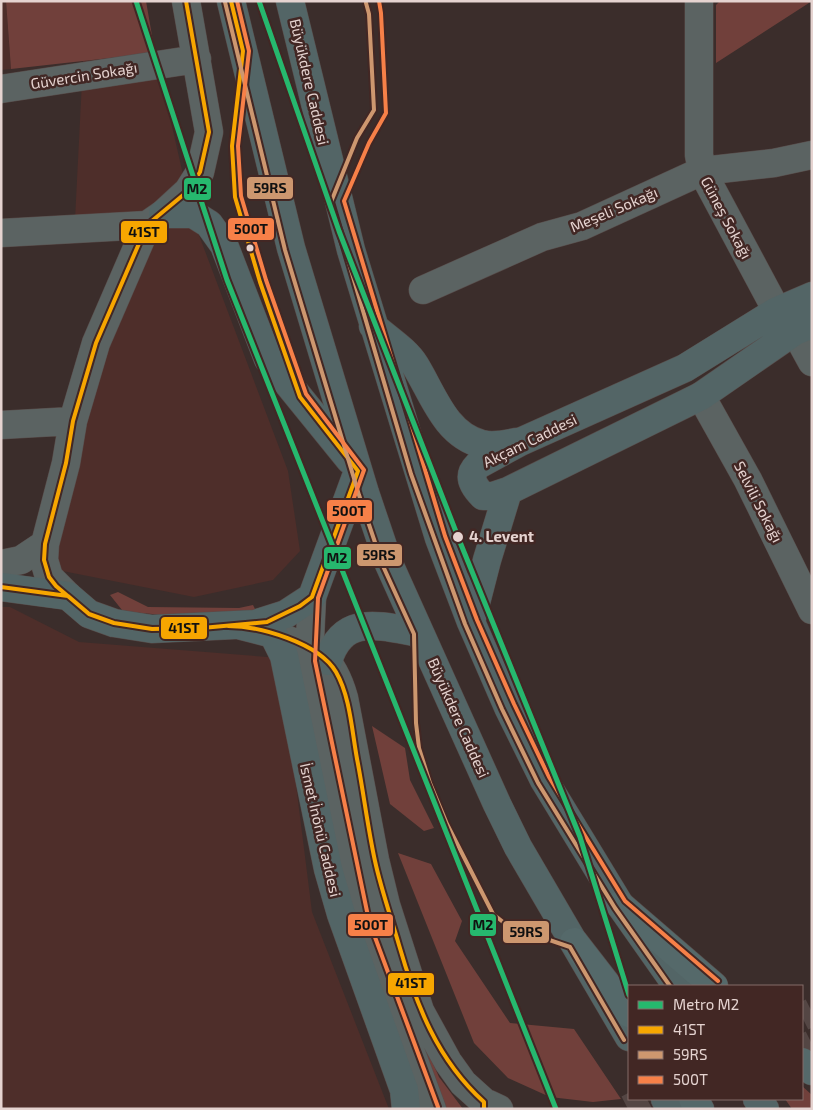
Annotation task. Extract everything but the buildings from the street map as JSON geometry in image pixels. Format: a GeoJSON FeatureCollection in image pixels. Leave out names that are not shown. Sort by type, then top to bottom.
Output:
{"type":"FeatureCollection","features":[{"type":"Feature","properties":{"kind":"highway"},"geometry":{"type":"LineString","coordinates":[[620,905],[713,985]]}},
{"type":"Feature","properties":{"kind":"highway"},"geometry":{"type":"LineString","coordinates":[[574,942],[628,1012]]}},
{"type":"Feature","properties":{"kind":"main road","name":"Büyükdere Caddesi"},"geometry":{"type":"LineString","coordinates":[[230,1],[292,248],[358,471],[389,564],[496,804],[518,847],[628,1035]]}},
{"type":"Feature","properties":{"kind":"main road","name":"Büyükdere Caddesi"},"geometry":{"type":"LineString","coordinates":[[290,1],[337,201],[373,326],[439,538],[471,622],[508,707],[544,780],[620,905],[676,985]]}},
{"type":"Feature","properties":{"kind":"main road"},"geometry":{"type":"LineString","coordinates":[[1,587],[68,596],[89,614],[114,623],[152,629],[267,622],[300,606],[312,597],[358,471],[268,359],[224,245],[209,224],[193,214],[155,220]]}},
{"type":"Feature","properties":{"kind":"main road","name":"Akçam Caddesi"},"geometry":{"type":"LineString","coordinates":[[794,322],[685,368],[520,442],[478,465],[473,470],[472,481],[482,496],[494,496],[508,491],[701,396],[794,322],[812,296]]}},
{"type":"Feature","properties":{"kind":"main road"},"geometry":{"type":"LineString","coordinates":[[373,326],[414,363],[433,401],[458,432],[468,439],[483,445],[520,442]]}},
{"type":"Feature","properties":{"kind":"main road"},"geometry":{"type":"LineString","coordinates":[[685,368],[701,396]]}},
{"type":"Feature","properties":{"kind":"main road"},"geometry":{"type":"LineString","coordinates":[[471,622],[508,491]]}},
{"type":"Feature","properties":{"kind":"main road"},"geometry":{"type":"LineString","coordinates":[[238,625],[273,634]]}},
{"type":"Feature","properties":{"kind":"main road"},"geometry":{"type":"LineString","coordinates":[[319,656],[333,645],[342,634],[373,625],[420,633]]}},
{"type":"Feature","properties":{"kind":"main road","name":"İsmet İnönü Caddesi"},"geometry":{"type":"LineString","coordinates":[[273,634],[284,656],[328,869],[341,914],[404,1090],[406,1109]]}},
{"type":"Feature","properties":{"kind":"street"},"geometry":{"type":"LineString","coordinates":[[68,596],[49,577],[44,560],[45,544],[59,491],[73,421],[96,343],[155,220],[188,192],[200,172],[210,132],[186,1]]}},
{"type":"Feature","properties":{"kind":"street","name":"Güneş Sokağı"},"geometry":{"type":"LineString","coordinates":[[699,1],[699,155],[702,171],[794,322],[812,362]]}},
{"type":"Feature","properties":{"kind":"street","name":"Güvercin Sokağı"},"geometry":{"type":"LineString","coordinates":[[1,89],[197,58]]}},
{"type":"Feature","properties":{"kind":"street","name":"Meşeli Sokağı"},"geometry":{"type":"LineString","coordinates":[[423,290],[542,237],[582,226],[702,171],[774,163],[812,155]]}},
{"type":"Feature","properties":{"kind":"street"},"geometry":{"type":"LineString","coordinates":[[1,233],[155,220]]}},
{"type":"Feature","properties":{"kind":"street","name":"Selvili Sokağı"},"geometry":{"type":"LineString","coordinates":[[701,396],[748,480],[812,610]]}},
{"type":"Feature","properties":{"kind":"street"},"geometry":{"type":"LineString","coordinates":[[1,425],[73,421]]}},
{"type":"Feature","properties":{"kind":"street"},"geometry":{"type":"LineString","coordinates":[[1,564],[21,560],[45,544]]}},
{"type":"Feature","properties":{"kind":"street"},"geometry":{"type":"LineString","coordinates":[[312,597],[319,656]]}},
{"type":"Feature","properties":{"kind":"street"},"geometry":{"type":"LineString","coordinates":[[273,634],[319,656],[337,674],[344,698],[375,860],[386,905],[420,1011],[448,1062],[472,1092],[489,1106]]}},
{"type":"Feature","properties":{"kind":"street"},"geometry":{"type":"LineString","coordinates":[[319,656],[309,661],[363,923],[432,1109]]}},
{"type":"Feature","properties":{"kind":"shaded area"},"geometry":{"type":"Polygon","coordinates":[[[1,1],[6,1],[11,69],[1,70],[1,1]]]}},
{"type":"Feature","properties":{"kind":"shaded area"},"geometry":{"type":"Polygon","coordinates":[[[6,1],[146,1],[155,53],[11,69],[6,1]]]}},
{"type":"Feature","properties":{"kind":"shaded area"},"geometry":{"type":"Polygon","coordinates":[[[720,1],[812,1],[716,63],[716,5],[720,1]]]}},
{"type":"Feature","properties":{"kind":"shaded area"},"geometry":{"type":"Polygon","coordinates":[[[155,53],[194,222],[288,471],[300,551],[273,580],[194,597],[7,560],[35,557],[137,235],[75,220],[83,61],[155,53]]]}},
{"type":"Feature","properties":{"kind":"shaded area"},"geometry":{"type":"Polygon","coordinates":[[[118,592],[148,607],[239,608],[253,605],[255,609],[249,614],[185,615],[138,613],[122,610],[110,595],[118,592]]]}},
{"type":"Feature","properties":{"kind":"shaded area"},"geometry":{"type":"Polygon","coordinates":[[[1,607],[10,607],[79,642],[280,658],[312,912],[389,1109],[1,1109],[1,607]]]}},
{"type":"Feature","properties":{"kind":"shaded area"},"geometry":{"type":"Polygon","coordinates":[[[372,726],[405,748],[410,780],[434,828],[424,831],[390,804],[372,726]]]}},
{"type":"Feature","properties":{"kind":"shaded area"},"geometry":{"type":"Polygon","coordinates":[[[398,853],[431,864],[462,921],[455,941],[510,1023],[574,1029],[621,1099],[593,1102],[550,1097],[508,1078],[474,1043],[398,853]]]}},
{"type":"Feature","properties":{"kind":"shaded area"},"geometry":{"type":"Polygon","coordinates":[[[407,1004],[439,1077],[463,1109],[444,1109],[407,1004]]]}},
{"type":"Feature","properties":{"kind":"shaded area"},"geometry":{"type":"Polygon","coordinates":[[[803,1087],[812,1095],[812,1109],[792,1109],[786,1100],[803,1100],[803,1087]]]}},
{"type":"Feature","properties":{"kind":"tunnel"},"geometry":{"type":"LineString","coordinates":[[803,1016],[812,1012]]}},
{"type":"Feature","properties":{"kind":"tunnel"},"geometry":{"type":"LineString","coordinates":[[803,1048],[812,1044]]}},
{"type":"Feature","properties":{"kind":"tunnel"},"geometry":{"type":"LineString","coordinates":[[628,1109],[645,1100]]}},
{"type":"Feature","properties":{"kind":"metro line","name":"M2"},"geometry":{"type":"LineString","coordinates":[[136,1],[227,280],[556,1109]]}},
{"type":"Feature","properties":{"kind":"metro line","name":"M2"},"geometry":{"type":"LineString","coordinates":[[259,1],[339,231],[460,542],[580,837],[628,992]]}},
{"type":"Feature","properties":{"kind":"transit line","name":"41ST"},"geometry":{"type":"LineString","coordinates":[[186,1],[209,132],[200,172],[188,191],[147,225],[96,343],[73,421],[66,463],[45,544],[44,560],[49,577],[56,586],[89,614],[114,623],[152,629],[202,628],[267,622],[300,606],[312,597],[358,471],[300,397],[260,282],[235,197],[232,146],[243,51],[231,1]]}},
{"type":"Feature","properties":{"kind":"transit line","name":"500T"},"geometry":{"type":"LineString","coordinates":[[237,1],[249,51],[238,146],[241,196],[266,280],[306,394],[364,470],[318,598],[315,661],[369,921],[438,1107]]}},
{"type":"Feature","properties":{"kind":"transit line","name":"500T"},"geometry":{"type":"LineString","coordinates":[[379,1],[386,113],[369,143],[344,201],[445,536],[477,620],[549,777],[625,901],[718,981]]}},
{"type":"Feature","properties":{"kind":"transit line","name":"59RS"},"geometry":{"type":"LineString","coordinates":[[225,2],[285,250],[359,495],[383,566],[414,634],[416,723],[419,748],[430,783],[447,824],[493,914],[508,926],[570,947],[624,1040]]}},
{"type":"Feature","properties":{"kind":"transit line","name":"59RS"},"geometry":{"type":"LineString","coordinates":[[366,3],[369,14],[374,110],[357,138],[331,202],[411,474],[465,624],[502,709],[538,783],[615,908],[669,985]]}},
{"type":"Feature","properties":{"kind":"transit line","name":"41ST"},"geometry":{"type":"LineString","coordinates":[[1,587],[68,596],[88,613]]}},
{"type":"Feature","properties":{"kind":"transit line","name":"41ST"},"geometry":{"type":"LineString","coordinates":[[228,626],[256,629],[288,638],[316,653],[328,662],[336,672],[348,705],[377,871],[413,989],[430,1030],[441,1049],[453,1068],[484,1102],[484,1109]]}},
{"type":"Feature","properties":{"kind":"place","name":"4. Levent"},"geometry":{"type":"Point","coordinates":[458,537]}}]}
